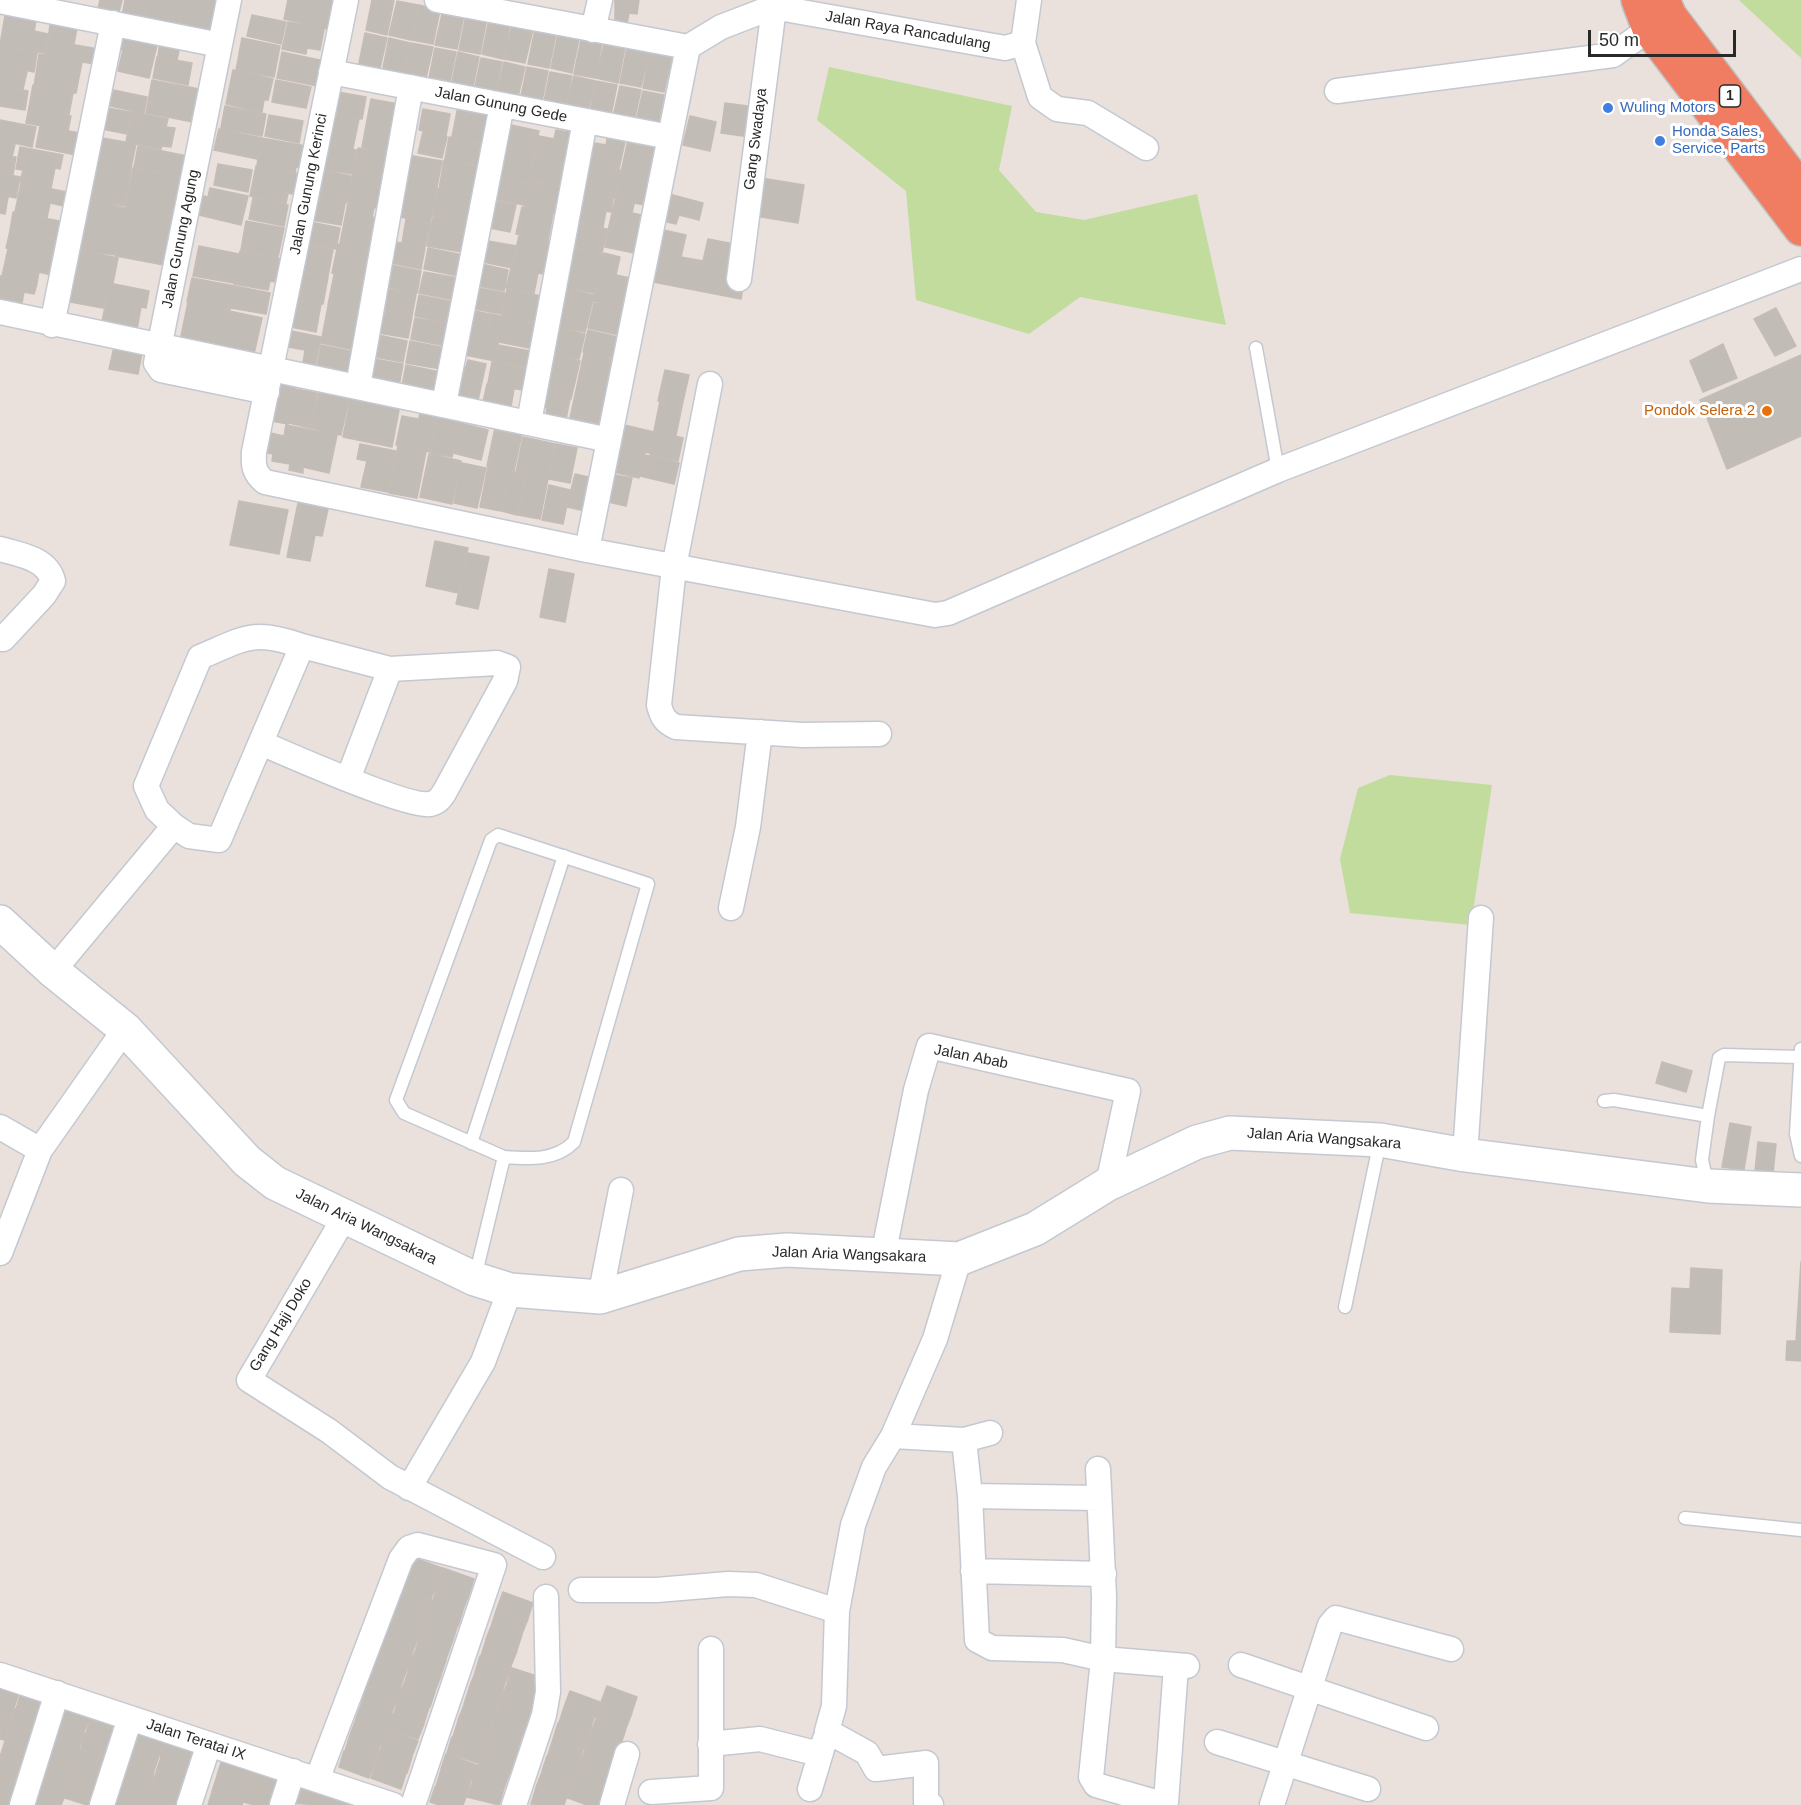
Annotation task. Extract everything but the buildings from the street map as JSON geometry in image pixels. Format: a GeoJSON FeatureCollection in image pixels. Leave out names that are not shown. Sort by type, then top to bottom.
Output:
{"type":"FeatureCollection","features":[{"type":"Feature","properties":{"kind":"highway","name":"1"},"geometry":{"type":"LineString","coordinates":[[1663,0],[1670,16],[1801,189]]}},
{"type":"Feature","properties":{"kind":"highway","name":"1"},"geometry":{"type":"LineString","coordinates":[[1644,15],[1801,230]]}},
{"type":"Feature","properties":{"kind":"street","name":"Jalan Gunung Agung"},"geometry":{"type":"LineString","coordinates":[[229,0],[156,363],[161,370],[267,392]]}},
{"type":"Feature","properties":{"kind":"street","name":"Jalan Gunung Kerinci"},"geometry":{"type":"LineString","coordinates":[[346,0],[253,466],[257,475],[265,482],[674,567],[934,615],[948,612],[1278,470],[1801,269]]}},
{"type":"Feature","properties":{"kind":"street"},"geometry":{"type":"LineString","coordinates":[[437,0],[688,47],[721,27],[774,3]]}},
{"type":"Feature","properties":{"kind":"street"},"geometry":{"type":"LineString","coordinates":[[593,30],[600,0]]}},
{"type":"Feature","properties":{"kind":"street"},"geometry":{"type":"LineString","coordinates":[[1029,0],[1023,43],[1040,97],[1057,109],[1088,113],[1146,148]]}},
{"type":"Feature","properties":{"kind":"street","name":"Jalan Raya Rancadulang"},"geometry":{"type":"LineString","coordinates":[[774,3],[1005,48],[1023,43]]}},
{"type":"Feature","properties":{"kind":"street","name":"Gang Swadaya"},"geometry":{"type":"LineString","coordinates":[[739,279],[774,3]]}},
{"type":"Feature","properties":{"kind":"street"},"geometry":{"type":"LineString","coordinates":[[3,8],[112,23],[220,45]]}},
{"type":"Feature","properties":{"kind":"street"},"geometry":{"type":"LineString","coordinates":[[1337,91],[1613,55],[1644,15]]}},
{"type":"Feature","properties":{"kind":"street"},"geometry":{"type":"LineString","coordinates":[[52,325],[112,23]]}},
{"type":"Feature","properties":{"kind":"street"},"geometry":{"type":"LineString","coordinates":[[587,550],[688,47]]}},
{"type":"Feature","properties":{"kind":"street","name":"Jalan Gunung Gede"},"geometry":{"type":"LineString","coordinates":[[332,72],[670,137]]}},
{"type":"Feature","properties":{"kind":"street"},"geometry":{"type":"LineString","coordinates":[[358,386],[411,87]]}},
{"type":"Feature","properties":{"kind":"street"},"geometry":{"type":"LineString","coordinates":[[444,404],[502,105]]}},
{"type":"Feature","properties":{"kind":"street"},"geometry":{"type":"LineString","coordinates":[[529,422],[585,121]]}},
{"type":"Feature","properties":{"kind":"street"},"geometry":{"type":"LineString","coordinates":[[0,312],[52,325],[272,367],[609,440]]}},
{"type":"Feature","properties":{"kind":"street"},"geometry":{"type":"LineString","coordinates":[[710,384],[674,567],[659,705],[661,714],[665,722],[676,728],[879,734]]}},
{"type":"Feature","properties":{"kind":"street"},"geometry":{"type":"LineString","coordinates":[[0,549],[40,562],[50,570],[53,581],[45,595],[3,639]]}},
{"type":"Feature","properties":{"kind":"street"},"geometry":{"type":"LineString","coordinates":[[261,743],[348,779],[416,803],[429,804],[439,800],[505,681],[508,667],[497,663],[390,669],[279,638],[250,635],[200,657],[147,786],[157,810],[189,836],[219,840],[302,646]]}},
{"type":"Feature","properties":{"kind":"street"},"geometry":{"type":"LineString","coordinates":[[348,779],[390,669]]}},
{"type":"Feature","properties":{"kind":"street"},"geometry":{"type":"LineString","coordinates":[[731,908],[748,827],[760,732]]}},
{"type":"Feature","properties":{"kind":"street"},"geometry":{"type":"LineString","coordinates":[[53,971],[174,826]]}},
{"type":"Feature","properties":{"kind":"street"},"geometry":{"type":"LineString","coordinates":[[1465,1155],[1481,918]]}},
{"type":"Feature","properties":{"kind":"street","name":"Jalan Aria Wangsakara"},"geometry":{"type":"LineString","coordinates":[[0,922],[53,971],[125,1029],[247,1161],[275,1183],[475,1279],[510,1290],[600,1297],[739,1254],[788,1250],[959,1259],[1035,1229],[1108,1184],[1197,1142],[1230,1133],[1380,1140],[1465,1155],[1708,1186],[1801,1190]]}},
{"type":"Feature","properties":{"kind":"street"},"geometry":{"type":"LineString","coordinates":[[0,1252],[40,1150],[125,1029]]}},
{"type":"Feature","properties":{"kind":"street","name":"Jalan Abab"},"geometry":{"type":"LineString","coordinates":[[883,1256],[916,1090],[929,1046],[1128,1091],[1108,1184]]}},
{"type":"Feature","properties":{"kind":"street"},"geometry":{"type":"LineString","coordinates":[[0,1127],[40,1150]]}},
{"type":"Feature","properties":{"kind":"street"},"geometry":{"type":"LineString","coordinates":[[600,1297],[621,1190]]}},
{"type":"Feature","properties":{"kind":"street","name":"Gang Haji Doko"},"geometry":{"type":"LineString","coordinates":[[345,1218],[249,1380],[329,1431],[408,1488]]}},
{"type":"Feature","properties":{"kind":"street"},"geometry":{"type":"LineString","coordinates":[[810,1789],[834,1706],[837,1611],[853,1525],[874,1467],[893,1436],[935,1340],[959,1259]]}},
{"type":"Feature","properties":{"kind":"street"},"geometry":{"type":"LineString","coordinates":[[510,1290],[483,1362],[408,1488],[543,1557]]}},
{"type":"Feature","properties":{"kind":"street"},"geometry":{"type":"LineString","coordinates":[[893,1436],[964,1440],[990,1433]]}},
{"type":"Feature","properties":{"kind":"street"},"geometry":{"type":"LineString","coordinates":[[964,1440],[970,1496],[977,1640],[980,1644],[992,1648],[1063,1650],[1103,1659],[1182,1666],[1166,1802],[1159,1803],[1093,1782],[1091,1778],[1103,1659],[1104,1574],[1098,1469]]}},
{"type":"Feature","properties":{"kind":"street"},"geometry":{"type":"LineString","coordinates":[[970,1496],[1098,1498]]}},
{"type":"Feature","properties":{"kind":"street"},"geometry":{"type":"LineString","coordinates":[[317,1780],[401,1559],[409,1548],[418,1545],[494,1565],[413,1805]]}},
{"type":"Feature","properties":{"kind":"street"},"geometry":{"type":"LineString","coordinates":[[973,1571],[1104,1574]]}},
{"type":"Feature","properties":{"kind":"street"},"geometry":{"type":"LineString","coordinates":[[581,1590],[657,1590],[728,1584],[756,1585],[837,1611]]}},
{"type":"Feature","properties":{"kind":"street"},"geometry":{"type":"LineString","coordinates":[[514,1805],[544,1715],[548,1692],[546,1597]]}},
{"type":"Feature","properties":{"kind":"street"},"geometry":{"type":"LineString","coordinates":[[1272,1805],[1330,1625],[1336,1618],[1451,1649]]}},
{"type":"Feature","properties":{"kind":"street"},"geometry":{"type":"LineString","coordinates":[[651,1792],[711,1788],[711,1649]]}},
{"type":"Feature","properties":{"kind":"street"},"geometry":{"type":"LineString","coordinates":[[1241,1665],[1426,1728]]}},
{"type":"Feature","properties":{"kind":"street","name":"Jalan Teratai IX"},"geometry":{"type":"LineString","coordinates":[[0,1675],[317,1780],[363,1800],[393,1805]]}},
{"type":"Feature","properties":{"kind":"street"},"geometry":{"type":"LineString","coordinates":[[22,1805],[57,1694]]}},
{"type":"Feature","properties":{"kind":"street"},"geometry":{"type":"LineString","coordinates":[[102,1805],[130,1718]]}},
{"type":"Feature","properties":{"kind":"street"},"geometry":{"type":"LineString","coordinates":[[827,1731],[867,1754],[878,1770],[926,1763],[926,1802],[931,1805]]}},
{"type":"Feature","properties":{"kind":"street"},"geometry":{"type":"LineString","coordinates":[[710,1744],[760,1739],[819,1754]]}},
{"type":"Feature","properties":{"kind":"street"},"geometry":{"type":"LineString","coordinates":[[1217,1742],[1368,1789]]}},
{"type":"Feature","properties":{"kind":"street"},"geometry":{"type":"LineString","coordinates":[[189,1805],[209,1744]]}},
{"type":"Feature","properties":{"kind":"street"},"geometry":{"type":"LineString","coordinates":[[612,1805],[627,1754]]}},
{"type":"Feature","properties":{"kind":"street"},"geometry":{"type":"LineString","coordinates":[[282,1805],[293,1772]]}},
{"type":"Feature","properties":{"kind":"lane"},"geometry":{"type":"LineString","coordinates":[[1256,348],[1278,470]]}},
{"type":"Feature","properties":{"kind":"lane"},"geometry":{"type":"LineString","coordinates":[[498,835],[648,884],[574,1142],[564,1152],[534,1159],[504,1157],[471,1143],[404,1113],[398,1106],[398,1095],[491,840],[498,835]]}},
{"type":"Feature","properties":{"kind":"lane"},"geometry":{"type":"LineString","coordinates":[[471,1143],[564,856]]}},
{"type":"Feature","properties":{"kind":"lane"},"geometry":{"type":"LineString","coordinates":[[1708,1186],[1702,1160],[1719,1058],[1724,1055],[1800,1053],[1796,1134],[1801,1156]]}},
{"type":"Feature","properties":{"kind":"lane"},"geometry":{"type":"LineString","coordinates":[[1604,1101],[1614,1100],[1708,1116]]}},
{"type":"Feature","properties":{"kind":"lane"},"geometry":{"type":"LineString","coordinates":[[1345,1307],[1380,1140]]}},
{"type":"Feature","properties":{"kind":"lane"},"geometry":{"type":"LineString","coordinates":[[475,1279],[504,1157]]}},
{"type":"Feature","properties":{"kind":"lane"},"geometry":{"type":"LineString","coordinates":[[1685,1518],[1801,1530]]}},
{"type":"Feature","properties":{"kind":"green space"},"geometry":{"type":"Polygon","coordinates":[[[1739,0],[1801,0],[1801,58],[1739,0]]]}},
{"type":"Feature","properties":{"kind":"green space"},"geometry":{"type":"Polygon","coordinates":[[[829,67],[1012,106],[999,170],[1036,212],[1084,220],[1197,194],[1226,325],[1080,297],[1029,334],[916,300],[906,191],[817,120],[829,67]]]}},
{"type":"Feature","properties":{"kind":"green space"},"geometry":{"type":"Polygon","coordinates":[[[1390,775],[1492,785],[1471,925],[1350,913],[1340,859],[1358,788],[1390,775]]]}},
{"type":"Feature","properties":{"kind":"place","name":"Wuling Motors"},"geometry":{"type":"Point","coordinates":[1608,108]}},
{"type":"Feature","properties":{"kind":"place","name":"Honda Sales, Service, Parts"},"geometry":{"type":"Point","coordinates":[1660,141]}},
{"type":"Feature","properties":{"kind":"place","name":"Pondok Selera 2"},"geometry":{"type":"Point","coordinates":[1767,411]}}]}
